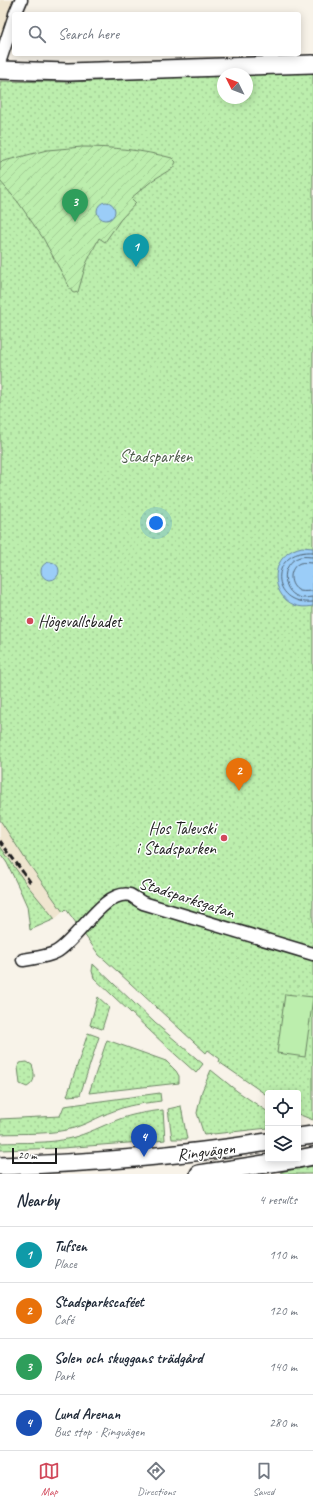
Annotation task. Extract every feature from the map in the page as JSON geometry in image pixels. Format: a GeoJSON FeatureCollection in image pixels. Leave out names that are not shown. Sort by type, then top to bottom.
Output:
{"type":"FeatureCollection","features":[{"type":"Feature","properties":{"kind":"main road"},"geometry":{"type":"LineString","coordinates":[[0,70],[68,72],[313,64]]}},
{"type":"Feature","properties":{"kind":"main road"},"geometry":{"type":"LineString","coordinates":[[301,1137],[313,1135]]}},
{"type":"Feature","properties":{"kind":"main road","name":"Ringvägen"},"geometry":{"type":"LineString","coordinates":[[0,1166],[162,1156],[212,1151],[265,1142]]}},
{"type":"Feature","properties":{"kind":"main road","name":"Ringvägen"},"geometry":{"type":"LineString","coordinates":[[301,1158],[313,1156]]}},
{"type":"Feature","properties":{"kind":"main road","name":"Ringvägen"},"geometry":{"type":"LineString","coordinates":[[199,1174],[241,1172],[284,1162]]}},
{"type":"Feature","properties":{"kind":"street"},"geometry":{"type":"LineString","coordinates":[[16,12],[21,0]]}},
{"type":"Feature","properties":{"kind":"street"},"geometry":{"type":"LineString","coordinates":[[0,60],[12,24]]}},
{"type":"Feature","properties":{"kind":"street","name":"Stadsparksgatan"},"geometry":{"type":"LineString","coordinates":[[24,960],[56,952],[66,945],[109,900],[118,895],[130,896],[143,903],[313,954]]}},
{"type":"Feature","properties":{"kind":"shaded area"},"geometry":{"type":"Polygon","coordinates":[[[0,0],[15,0],[0,39],[0,0]]]}},
{"type":"Feature","properties":{"kind":"shaded area"},"geometry":{"type":"Polygon","coordinates":[[[0,820],[63,912],[55,919],[27,885],[0,846],[0,820]]]}},
{"type":"Feature","properties":{"kind":"green space","name":"Stadsparken"},"geometry":{"type":"Polygon","coordinates":[[[313,73],[313,1120],[301,1115],[301,1090],[265,1090],[265,1094],[219,1062],[220,1059],[208,1050],[206,1053],[99,955],[66,909],[63,912],[0,820],[0,81],[67,83],[217,75],[217,104],[253,104],[253,74],[313,73]]]}},
{"type":"Feature","properties":{"kind":"green space"},"geometry":{"type":"Polygon","coordinates":[[[82,147],[116,148],[139,151],[172,158],[176,162],[173,168],[153,180],[131,198],[136,203],[121,219],[105,242],[99,238],[86,264],[78,292],[74,293],[72,292],[43,238],[18,202],[0,181],[0,162],[47,150],[82,147]]]}},
{"type":"Feature","properties":{"kind":"green space"},"geometry":{"type":"Polygon","coordinates":[[[0,846],[27,885],[55,919],[30,930],[27,906],[7,863],[0,853],[0,846]]]}},
{"type":"Feature","properties":{"kind":"green space"},"geometry":{"type":"Polygon","coordinates":[[[93,964],[155,1023],[203,1064],[196,1073],[94,978],[92,971],[93,964]]]}},
{"type":"Feature","properties":{"kind":"green space"},"geometry":{"type":"Polygon","coordinates":[[[285,994],[313,997],[305,1057],[277,1053],[285,994]]]}},
{"type":"Feature","properties":{"kind":"green space"},"geometry":{"type":"Polygon","coordinates":[[[98,997],[109,1007],[102,1029],[90,1025],[98,997]]]}},
{"type":"Feature","properties":{"kind":"green space"},"geometry":{"type":"Polygon","coordinates":[[[88,1033],[99,1037],[80,1095],[67,1096],[88,1033]]]}},
{"type":"Feature","properties":{"kind":"green space"},"geometry":{"type":"Polygon","coordinates":[[[107,1040],[166,1061],[179,1076],[179,1083],[89,1093],[107,1040]]]}},
{"type":"Feature","properties":{"kind":"green space"},"geometry":{"type":"Polygon","coordinates":[[[27,1062],[32,1065],[34,1075],[32,1083],[27,1087],[20,1084],[18,1067],[19,1063],[27,1062]]]}},
{"type":"Feature","properties":{"kind":"green space"},"geometry":{"type":"Polygon","coordinates":[[[211,1070],[237,1091],[265,1110],[265,1128],[204,1135],[197,1113],[202,1091],[211,1070]]]}},
{"type":"Feature","properties":{"kind":"green space"},"geometry":{"type":"Polygon","coordinates":[[[160,1093],[161,1101],[124,1107],[74,1128],[46,1133],[0,1134],[0,1119],[60,1116],[64,1106],[160,1093]]]}},
{"type":"Feature","properties":{"kind":"green space"},"geometry":{"type":"Polygon","coordinates":[[[181,1106],[187,1139],[172,1139],[168,1109],[181,1106]]]}},
{"type":"Feature","properties":{"kind":"green space"},"geometry":{"type":"Polygon","coordinates":[[[163,1110],[165,1140],[156,1141],[154,1135],[142,1135],[141,1142],[62,1148],[0,1150],[0,1143],[63,1140],[83,1134],[128,1116],[163,1110]]]}},
{"type":"Feature","properties":{"kind":"green space"},"geometry":{"type":"Polygon","coordinates":[[[313,1166],[313,1174],[285,1174],[280,1172],[313,1166]]]}},
{"type":"Feature","properties":{"kind":"water"},"geometry":{"type":"Polygon","coordinates":[[[102,202],[110,202],[115,207],[113,218],[110,220],[102,220],[97,215],[97,207],[102,202]]]}},
{"type":"Feature","properties":{"kind":"water"},"geometry":{"type":"Polygon","coordinates":[[[302,547],[313,548],[313,606],[299,606],[288,602],[281,594],[277,583],[276,572],[280,561],[289,552],[302,547]]]}},
{"type":"Feature","properties":{"kind":"water"},"geometry":{"type":"Polygon","coordinates":[[[50,562],[56,565],[59,571],[56,577],[50,580],[44,577],[41,571],[44,565],[50,562]]]}},
{"type":"Feature","properties":{"kind":"railway"},"geometry":{"type":"LineString","coordinates":[[0,841],[31,883]]}},
{"type":"Feature","properties":{"kind":"place","name":"Solen och skuggans trädgård"},"geometry":{"type":"Point","coordinates":[75,222]}},
{"type":"Feature","properties":{"kind":"place","name":"Tufsen"},"geometry":{"type":"Point","coordinates":[136,267]}},
{"type":"Feature","properties":{"kind":"place","name":"Högevallsbadet"},"geometry":{"type":"Point","coordinates":[30,621]}},
{"type":"Feature","properties":{"kind":"place","name":"Stadsparkscaféet"},"geometry":{"type":"Point","coordinates":[239,791]}},
{"type":"Feature","properties":{"kind":"place","name":"Hos Talevski i Stadsparken"},"geometry":{"type":"Point","coordinates":[224,838]}},
{"type":"Feature","properties":{"kind":"place","name":"Lund Arenan"},"geometry":{"type":"Point","coordinates":[144,1157]}}]}
